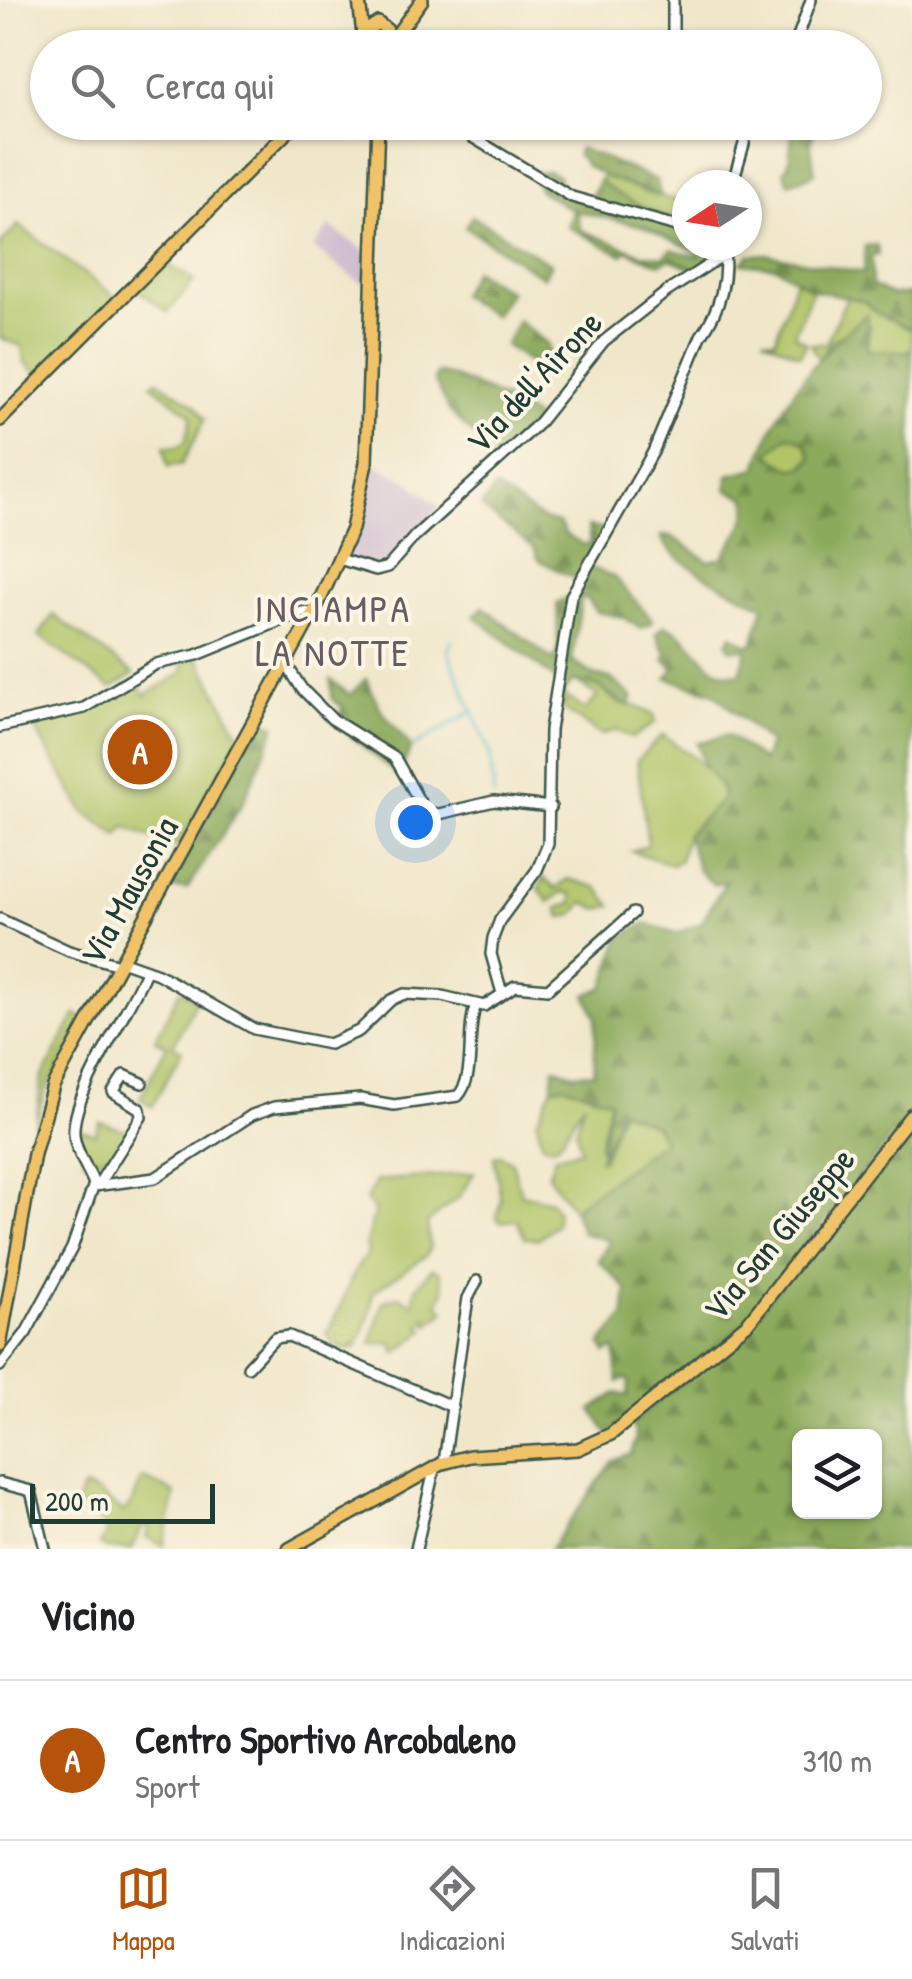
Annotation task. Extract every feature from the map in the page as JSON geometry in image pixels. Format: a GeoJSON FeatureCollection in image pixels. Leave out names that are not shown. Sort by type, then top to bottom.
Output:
{"type":"FeatureCollection","features":[{"type":"Feature","properties":{"kind":"main road"},"geometry":{"type":"LineString","coordinates":[[361,0],[388,30]]}},
{"type":"Feature","properties":{"kind":"main road"},"geometry":{"type":"LineString","coordinates":[[361,0],[362,30]]}},
{"type":"Feature","properties":{"kind":"main road"},"geometry":{"type":"LineString","coordinates":[[399,30],[422,0]]}},
{"type":"Feature","properties":{"kind":"main road"},"geometry":{"type":"LineString","coordinates":[[373,30],[379,23],[412,10]]}},
{"type":"Feature","properties":{"kind":"main road"},"geometry":{"type":"LineString","coordinates":[[0,420],[280,140]]}},
{"type":"Feature","properties":{"kind":"main road","name":"Via Mausonia"},"geometry":{"type":"LineString","coordinates":[[0,1346],[46,1105],[313,613],[340,560],[358,510],[366,463],[377,140]]}},
{"type":"Feature","properties":{"kind":"main road","name":"Via San Giuseppe"},"geometry":{"type":"LineString","coordinates":[[289,1549],[440,1464],[572,1450],[605,1438],[748,1323],[912,1114]]}},
{"type":"Feature","properties":{"kind":"street"},"geometry":{"type":"LineString","coordinates":[[673,0],[674,30]]}},
{"type":"Feature","properties":{"kind":"street"},"geometry":{"type":"LineString","coordinates":[[800,30],[811,0]]}},
{"type":"Feature","properties":{"kind":"street"},"geometry":{"type":"LineString","coordinates":[[477,140],[572,198],[672,225]]}},
{"type":"Feature","properties":{"kind":"street"},"geometry":{"type":"LineString","coordinates":[[736,170],[744,140]]}},
{"type":"Feature","properties":{"kind":"street","name":"Via dell'Airone"},"geometry":{"type":"LineString","coordinates":[[340,560],[376,570],[388,567],[415,536],[537,425],[604,341],[711,260]]}},
{"type":"Feature","properties":{"kind":"street"},"geometry":{"type":"LineString","coordinates":[[502,993],[491,954],[493,938],[500,920],[538,870],[548,844],[550,730],[571,596],[642,474],[716,311],[725,260]]}},
{"type":"Feature","properties":{"kind":"street"},"geometry":{"type":"LineString","coordinates":[[0,727],[84,708],[156,664],[197,655],[296,614],[313,613]]}},
{"type":"Feature","properties":{"kind":"street"},"geometry":{"type":"LineString","coordinates":[[286,664],[300,686],[332,720],[395,758],[426,812],[439,814],[494,801],[551,807]]}},
{"type":"Feature","properties":{"kind":"street"},"geometry":{"type":"LineString","coordinates":[[0,919],[65,949],[146,971],[254,1029],[329,1044],[360,1031],[404,994],[442,996],[487,1006],[514,986],[548,989],[633,913]]}},
{"type":"Feature","properties":{"kind":"street"},"geometry":{"type":"LineString","coordinates":[[96,1185],[74,1127],[87,1087],[146,971]]}},
{"type":"Feature","properties":{"kind":"street"},"geometry":{"type":"LineString","coordinates":[[96,1185],[133,1184],[154,1178],[252,1116],[274,1107],[360,1099],[400,1105],[458,1096],[465,1086],[470,1020],[476,1005]]}},
{"type":"Feature","properties":{"kind":"street"},"geometry":{"type":"LineString","coordinates":[[0,1366],[36,1316],[72,1248],[82,1210],[141,1117],[140,1108],[114,1092],[124,1076],[142,1083]]}},
{"type":"Feature","properties":{"kind":"street"},"geometry":{"type":"LineString","coordinates":[[416,1549],[453,1407],[468,1298],[477,1281]]}},
{"type":"Feature","properties":{"kind":"street"},"geometry":{"type":"LineString","coordinates":[[248,1367],[275,1338],[289,1336],[453,1407]]}},
{"type":"Feature","properties":{"kind":"street"},"geometry":{"type":"LineString","coordinates":[[0,1482],[32,1491],[46,1549]]}},
{"type":"Feature","properties":{"kind":"shaded area"},"geometry":{"type":"Polygon","coordinates":[[[329,226],[369,254],[368,288],[313,248],[329,226]]]}},
{"type":"Feature","properties":{"kind":"shaded area"},"geometry":{"type":"Polygon","coordinates":[[[370,462],[405,479],[440,507],[386,568],[343,560],[365,496],[370,462]]]}},
{"type":"Feature","properties":{"kind":"green space"},"geometry":{"type":"Polygon","coordinates":[[[791,140],[812,140],[815,174],[789,183],[784,172],[791,140]]]}},
{"type":"Feature","properties":{"kind":"green space"},"geometry":{"type":"Polygon","coordinates":[[[579,148],[656,180],[661,196],[586,166],[577,153],[579,148]]]}},
{"type":"Feature","properties":{"kind":"green space"},"geometry":{"type":"Polygon","coordinates":[[[548,171],[559,177],[558,191],[587,204],[600,180],[640,206],[672,219],[672,240],[643,226],[576,211],[581,230],[641,254],[664,257],[672,249],[672,260],[660,264],[626,250],[623,255],[568,227],[573,211],[540,190],[531,174],[548,171]]]}},
{"type":"Feature","properties":{"kind":"green space"},"geometry":{"type":"Polygon","coordinates":[[[603,175],[672,199],[672,219],[616,193],[600,180],[603,175]]]}},
{"type":"Feature","properties":{"kind":"green space"},"geometry":{"type":"Polygon","coordinates":[[[472,216],[551,264],[543,277],[465,227],[472,216]]]}},
{"type":"Feature","properties":{"kind":"green space"},"geometry":{"type":"Polygon","coordinates":[[[18,225],[117,298],[40,377],[24,361],[22,346],[0,338],[0,245],[18,225]]]}},
{"type":"Feature","properties":{"kind":"green space"},"geometry":{"type":"Polygon","coordinates":[[[877,245],[878,255],[871,256],[872,285],[891,295],[912,294],[912,330],[878,314],[864,301],[811,289],[776,267],[741,263],[762,260],[762,254],[766,254],[864,273],[865,246],[877,245]]]}},
{"type":"Feature","properties":{"kind":"green space"},"geometry":{"type":"Polygon","coordinates":[[[672,260],[715,260],[700,271],[672,260]]]}},
{"type":"Feature","properties":{"kind":"green space"},"geometry":{"type":"Polygon","coordinates":[[[165,262],[194,281],[168,312],[136,289],[165,262]]]}},
{"type":"Feature","properties":{"kind":"green space"},"geometry":{"type":"Polygon","coordinates":[[[474,270],[510,292],[494,316],[460,295],[474,270]]]}},
{"type":"Feature","properties":{"kind":"green space"},"geometry":{"type":"Polygon","coordinates":[[[796,280],[813,289],[794,335],[807,343],[800,355],[763,338],[775,340],[796,280]]]}},
{"type":"Feature","properties":{"kind":"green space"},"geometry":{"type":"Polygon","coordinates":[[[847,297],[881,310],[912,330],[912,348],[906,352],[867,350],[870,325],[832,340],[819,360],[811,344],[826,343],[847,297]]]}},
{"type":"Feature","properties":{"kind":"green space"},"geometry":{"type":"Polygon","coordinates":[[[867,314],[867,350],[906,352],[912,348],[912,1110],[747,1321],[608,1434],[592,1410],[616,1393],[628,1396],[629,1381],[625,1378],[618,1382],[615,1349],[606,1353],[601,1344],[624,1317],[627,1290],[598,1260],[610,1241],[582,1233],[573,1209],[663,1141],[655,1125],[621,1110],[599,1161],[610,1100],[564,1085],[552,1088],[554,1067],[573,1074],[594,1073],[596,1017],[586,995],[604,987],[620,938],[646,923],[676,934],[701,923],[726,881],[714,885],[698,870],[687,834],[723,799],[723,790],[705,768],[697,743],[728,735],[763,761],[769,743],[714,693],[667,678],[674,668],[664,660],[667,654],[656,634],[665,626],[685,638],[718,670],[740,673],[747,649],[731,649],[727,643],[732,635],[748,645],[753,643],[764,606],[690,566],[666,546],[661,536],[673,537],[708,561],[723,558],[747,513],[745,497],[727,490],[728,475],[757,468],[775,424],[800,382],[867,314]],[[792,436],[768,454],[790,468],[805,467],[812,459],[809,450],[792,436]]]}},
{"type":"Feature","properties":{"kind":"green space"},"geometry":{"type":"Polygon","coordinates":[[[518,321],[547,343],[551,357],[547,362],[529,362],[505,345],[518,321]]]}},
{"type":"Feature","properties":{"kind":"green space"},"geometry":{"type":"Polygon","coordinates":[[[437,373],[491,393],[538,422],[485,467],[496,456],[450,412],[434,380],[437,373]]]}},
{"type":"Feature","properties":{"kind":"green space"},"geometry":{"type":"Polygon","coordinates":[[[157,380],[195,405],[205,419],[182,464],[168,466],[164,446],[178,447],[186,441],[192,415],[151,384],[157,380]]]}},
{"type":"Feature","properties":{"kind":"green space"},"geometry":{"type":"Polygon","coordinates":[[[792,436],[805,443],[812,457],[801,468],[790,468],[768,454],[782,437],[792,436]]]}},
{"type":"Feature","properties":{"kind":"green space"},"geometry":{"type":"Polygon","coordinates":[[[495,488],[542,519],[559,523],[566,535],[585,545],[590,543],[588,527],[608,530],[577,580],[539,560],[534,548],[481,507],[495,488]]]}},
{"type":"Feature","properties":{"kind":"green space"},"geometry":{"type":"Polygon","coordinates":[[[588,567],[613,576],[652,619],[651,624],[640,628],[622,617],[597,612],[586,597],[581,600],[572,661],[596,676],[610,678],[633,697],[628,706],[599,687],[574,681],[560,695],[559,682],[474,616],[483,607],[553,660],[558,652],[557,603],[579,591],[588,567]]]}},
{"type":"Feature","properties":{"kind":"green space"},"geometry":{"type":"Polygon","coordinates":[[[53,615],[134,674],[111,688],[39,636],[53,615]]]}},
{"type":"Feature","properties":{"kind":"green space"},"geometry":{"type":"Polygon","coordinates":[[[198,657],[240,736],[177,847],[167,843],[170,830],[162,842],[125,827],[118,836],[84,812],[31,722],[91,711],[136,682],[145,695],[183,673],[183,661],[198,657]]]}},
{"type":"Feature","properties":{"kind":"green space"},"geometry":{"type":"Polygon","coordinates":[[[366,679],[381,710],[411,747],[399,776],[334,722],[343,708],[332,699],[331,680],[350,695],[366,679]]]}},
{"type":"Feature","properties":{"kind":"green space"},"geometry":{"type":"Polygon","coordinates":[[[574,681],[599,687],[621,705],[631,704],[654,715],[656,722],[632,738],[616,730],[601,735],[562,708],[566,702],[557,702],[563,694],[585,710],[598,696],[574,681]]]}},
{"type":"Feature","properties":{"kind":"green space"},"geometry":{"type":"Polygon","coordinates":[[[260,720],[276,725],[244,801],[187,889],[169,888],[260,720]]]}},
{"type":"Feature","properties":{"kind":"green space"},"geometry":{"type":"Polygon","coordinates":[[[663,735],[709,771],[723,799],[687,834],[680,860],[672,865],[632,851],[648,845],[637,760],[663,735]]]}},
{"type":"Feature","properties":{"kind":"green space"},"geometry":{"type":"Polygon","coordinates":[[[543,877],[556,889],[568,879],[597,887],[612,906],[599,909],[584,902],[574,915],[561,917],[558,908],[573,903],[572,894],[563,892],[549,902],[539,889],[543,877]]]}},
{"type":"Feature","properties":{"kind":"green space"},"geometry":{"type":"Polygon","coordinates":[[[180,990],[196,1000],[173,1046],[182,1050],[152,1107],[140,1098],[167,1045],[155,1040],[180,990]]]}},
{"type":"Feature","properties":{"kind":"green space"},"geometry":{"type":"Polygon","coordinates":[[[76,1014],[84,1019],[44,1094],[29,1159],[42,1078],[76,1014]]]}},
{"type":"Feature","properties":{"kind":"green space"},"geometry":{"type":"Polygon","coordinates":[[[564,1085],[610,1100],[599,1146],[603,1159],[621,1110],[655,1125],[663,1141],[573,1209],[548,1175],[555,1156],[581,1150],[576,1130],[584,1102],[560,1142],[552,1147],[542,1144],[537,1121],[552,1088],[564,1085]]]}},
{"type":"Feature","properties":{"kind":"green space"},"geometry":{"type":"Polygon","coordinates":[[[912,1118],[912,1549],[550,1549],[613,1461],[631,1454],[636,1437],[632,1423],[750,1324],[912,1118]]]}},
{"type":"Feature","properties":{"kind":"green space"},"geometry":{"type":"Polygon","coordinates":[[[100,1122],[131,1132],[111,1163],[108,1156],[85,1161],[76,1128],[95,1134],[100,1122]]]}},
{"type":"Feature","properties":{"kind":"green space"},"geometry":{"type":"Polygon","coordinates":[[[501,1155],[512,1162],[521,1194],[551,1201],[557,1211],[556,1224],[538,1239],[525,1238],[517,1220],[501,1222],[497,1218],[501,1200],[494,1157],[501,1155]]]}},
{"type":"Feature","properties":{"kind":"green space"},"geometry":{"type":"Polygon","coordinates":[[[474,1173],[459,1197],[427,1223],[430,1247],[426,1256],[373,1292],[370,1315],[356,1347],[347,1349],[335,1344],[327,1333],[368,1254],[366,1243],[375,1211],[366,1200],[376,1181],[474,1173]]]}},
{"type":"Feature","properties":{"kind":"green space"},"geometry":{"type":"Polygon","coordinates":[[[432,1268],[440,1272],[444,1291],[438,1303],[445,1311],[428,1325],[427,1317],[420,1327],[425,1330],[396,1353],[392,1343],[371,1343],[383,1302],[399,1296],[413,1304],[416,1288],[432,1268]]]}},
{"type":"Feature","properties":{"kind":"green space"},"geometry":{"type":"Polygon","coordinates":[[[142,1478],[175,1493],[164,1546],[146,1537],[150,1529],[143,1525],[132,1549],[108,1549],[100,1544],[107,1533],[102,1523],[76,1504],[84,1488],[123,1512],[132,1503],[142,1478]]]}},
{"type":"Feature","properties":{"kind":"waterway"},"geometry":{"type":"LineString","coordinates":[[452,641],[448,649],[451,659],[490,754],[494,796]]}},
{"type":"Feature","properties":{"kind":"waterway"},"geometry":{"type":"LineString","coordinates":[[414,746],[473,711]]}},
{"type":"Feature","properties":{"kind":"place","name":"Centro Sportivo Arcobaleno"},"geometry":{"type":"Point","coordinates":[140,752]}},
{"type":"Feature","properties":{"kind":"district","name":"INCIAMPA LA NOTTE"},"geometry":{"type":"Point","coordinates":[333,631]}}]}
